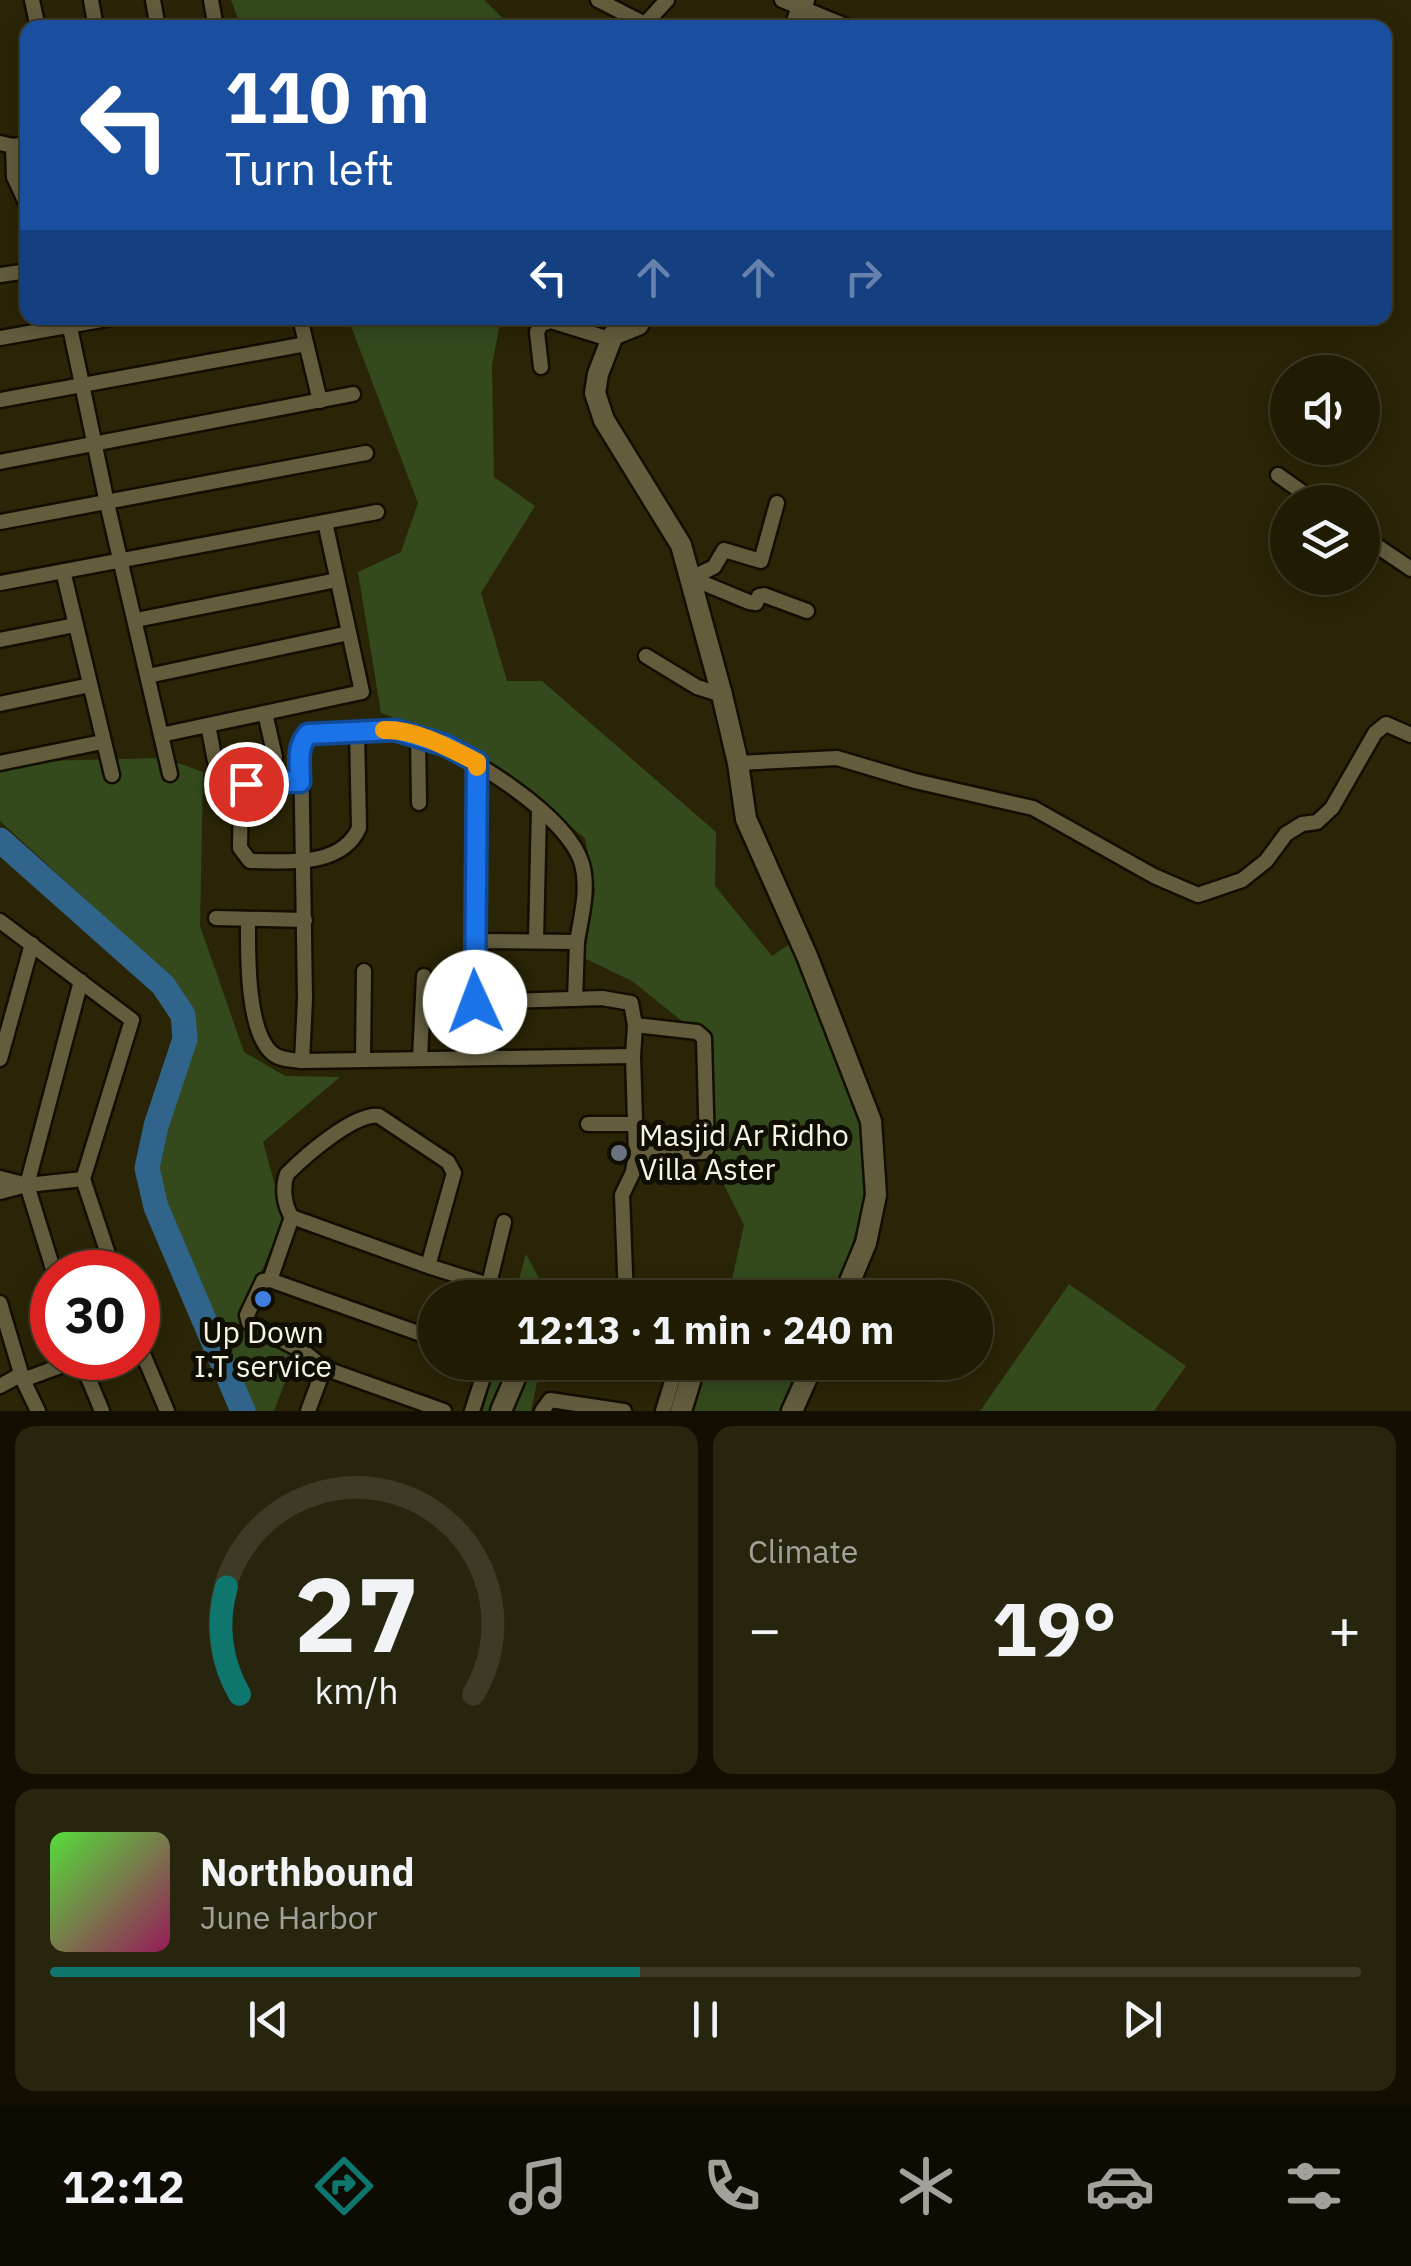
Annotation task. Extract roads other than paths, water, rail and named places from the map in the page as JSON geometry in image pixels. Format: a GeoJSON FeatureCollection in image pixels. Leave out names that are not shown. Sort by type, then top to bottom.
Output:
{"type":"FeatureCollection","features":[{"type":"Feature","properties":{"kind":"street"},"geometry":{"type":"LineString","coordinates":[[598,0],[637,20]]}},
{"type":"Feature","properties":{"kind":"street"},"geometry":{"type":"LineString","coordinates":[[649,20],[667,0]]}},
{"type":"Feature","properties":{"kind":"street"},"geometry":{"type":"LineString","coordinates":[[795,9],[827,20]]}},
{"type":"Feature","properties":{"kind":"street"},"geometry":{"type":"LineString","coordinates":[[13,145],[14,178],[20,190]]}},
{"type":"Feature","properties":{"kind":"street"},"geometry":{"type":"LineString","coordinates":[[0,338],[56,325]]}},
{"type":"Feature","properties":{"kind":"street"},"geometry":{"type":"LineString","coordinates":[[70,325],[170,774]]}},
{"type":"Feature","properties":{"kind":"street"},"geometry":{"type":"LineString","coordinates":[[302,325],[320,401]]}},
{"type":"Feature","properties":{"kind":"street"},"geometry":{"type":"LineString","coordinates":[[541,325],[541,367]]}},
{"type":"Feature","properties":{"kind":"street"},"geometry":{"type":"LineString","coordinates":[[561,325],[606,338],[628,325]]}},
{"type":"Feature","properties":{"kind":"street"},"geometry":{"type":"LineString","coordinates":[[629,325],[598,374],[594,394],[604,420],[681,546],[722,695],[746,819],[807,956],[871,1121],[876,1196],[866,1243],[851,1280]]}},
{"type":"Feature","properties":{"kind":"street"},"geometry":{"type":"LineString","coordinates":[[0,400],[306,344]]}},
{"type":"Feature","properties":{"kind":"street"},"geometry":{"type":"LineString","coordinates":[[0,462],[353,394]]}},
{"type":"Feature","properties":{"kind":"street"},"geometry":{"type":"LineString","coordinates":[[0,522],[366,453]]}},
{"type":"Feature","properties":{"kind":"street"},"geometry":{"type":"LineString","coordinates":[[1278,475],[1292,485]]}},
{"type":"Feature","properties":{"kind":"street"},"geometry":{"type":"LineString","coordinates":[[691,578],[714,568],[724,550],[761,561],[777,503]]}},
{"type":"Feature","properties":{"kind":"street"},"geometry":{"type":"LineString","coordinates":[[0,583],[376,512]]}},
{"type":"Feature","properties":{"kind":"street"},"geometry":{"type":"LineString","coordinates":[[161,734],[362,692],[325,522]]}},
{"type":"Feature","properties":{"kind":"street"},"geometry":{"type":"LineString","coordinates":[[1380,548],[1411,569]]}},
{"type":"Feature","properties":{"kind":"street"},"geometry":{"type":"LineString","coordinates":[[63,571],[112,775]]}},
{"type":"Feature","properties":{"kind":"street"},"geometry":{"type":"LineString","coordinates":[[691,578],[749,602],[756,603],[758,596],[764,596],[807,611]]}},
{"type":"Feature","properties":{"kind":"street"},"geometry":{"type":"LineString","coordinates":[[136,620],[338,580]]}},
{"type":"Feature","properties":{"kind":"street"},"geometry":{"type":"LineString","coordinates":[[0,640],[76,625]]}},
{"type":"Feature","properties":{"kind":"street"},"geometry":{"type":"LineString","coordinates":[[148,676],[349,633]]}},
{"type":"Feature","properties":{"kind":"street"},"geometry":{"type":"LineString","coordinates":[[646,656],[697,687],[722,695]]}},
{"type":"Feature","properties":{"kind":"street"},"geometry":{"type":"LineString","coordinates":[[0,704],[90,685]]}},
{"type":"Feature","properties":{"kind":"street"},"geometry":{"type":"LineString","coordinates":[[265,713],[275,758]]}},
{"type":"Feature","properties":{"kind":"street"},"geometry":{"type":"LineString","coordinates":[[208,724],[216,766]]}},
{"type":"Feature","properties":{"kind":"street"},"geometry":{"type":"LineString","coordinates":[[738,764],[837,758],[915,781],[1014,802],[1033,808],[1154,876],[1198,895],[1242,880],[1266,860],[1286,834],[1302,824],[1317,822],[1332,808],[1375,733],[1386,724],[1411,735]]}},
{"type":"Feature","properties":{"kind":"street"},"geometry":{"type":"LineString","coordinates":[[300,782],[254,781],[241,791],[240,848],[250,861],[322,858],[353,842],[360,828],[357,730]]}},
{"type":"Feature","properties":{"kind":"street"},"geometry":{"type":"LineString","coordinates":[[302,1062],[305,920],[299,753],[308,734],[395,730],[445,745],[477,762],[539,809],[572,844],[583,865],[575,999]]}},
{"type":"Feature","properties":{"kind":"street"},"geometry":{"type":"LineString","coordinates":[[418,737],[419,803]]}},
{"type":"Feature","properties":{"kind":"street"},"geometry":{"type":"LineString","coordinates":[[0,763],[102,742]]}},
{"type":"Feature","properties":{"kind":"street"},"geometry":{"type":"LineString","coordinates":[[476,1056],[473,941],[477,762]]}},
{"type":"Feature","properties":{"kind":"street"},"geometry":{"type":"LineString","coordinates":[[536,941],[539,809]]}},
{"type":"Feature","properties":{"kind":"street"},"geometry":{"type":"LineString","coordinates":[[216,918],[305,920]]}},
{"type":"Feature","properties":{"kind":"street"},"geometry":{"type":"LineString","coordinates":[[248,919],[253,1013],[270,1052],[281,1058],[302,1062],[633,1056]]}},
{"type":"Feature","properties":{"kind":"street"},"geometry":{"type":"LineString","coordinates":[[0,921],[132,1020],[83,1179],[107,1250]]}},
{"type":"Feature","properties":{"kind":"street"},"geometry":{"type":"LineString","coordinates":[[473,941],[576,942]]}},
{"type":"Feature","properties":{"kind":"street"},"geometry":{"type":"LineString","coordinates":[[0,1059],[32,944]]}},
{"type":"Feature","properties":{"kind":"street"},"geometry":{"type":"LineString","coordinates":[[363,1059],[364,971]]}},
{"type":"Feature","properties":{"kind":"street"},"geometry":{"type":"LineString","coordinates":[[420,1058],[424,976]]}},
{"type":"Feature","properties":{"kind":"street"},"geometry":{"type":"LineString","coordinates":[[47,1250],[27,1184],[82,981]]}},
{"type":"Feature","properties":{"kind":"street"},"geometry":{"type":"LineString","coordinates":[[475,1002],[628,1000],[635,1025],[636,1154],[622,1195],[625,1280]]}},
{"type":"Feature","properties":{"kind":"street"},"geometry":{"type":"LineString","coordinates":[[635,1025],[697,1032],[704,1038],[707,1148],[683,1155],[636,1154]]}},
{"type":"Feature","properties":{"kind":"street"},"geometry":{"type":"LineString","coordinates":[[428,1266],[454,1173],[448,1162],[379,1116],[369,1114],[348,1126],[286,1174],[286,1210],[292,1217],[428,1266],[475,1280]]}},
{"type":"Feature","properties":{"kind":"street"},"geometry":{"type":"LineString","coordinates":[[588,1124],[635,1124]]}},
{"type":"Feature","properties":{"kind":"street"},"geometry":{"type":"LineString","coordinates":[[0,1178],[27,1184]]}},
{"type":"Feature","properties":{"kind":"street"},"geometry":{"type":"LineString","coordinates":[[0,1192],[27,1184],[83,1179]]}},
{"type":"Feature","properties":{"kind":"street"},"geometry":{"type":"LineString","coordinates":[[270,1280],[292,1217]]}},
{"type":"Feature","properties":{"kind":"street"},"geometry":{"type":"LineString","coordinates":[[489,1280],[504,1222]]}},
{"type":"Feature","properties":{"kind":"street"},"geometry":{"type":"LineString","coordinates":[[418,1333],[270,1280],[263,1281],[248,1316],[249,1322],[304,1352],[324,1368],[444,1411]]}},
{"type":"Feature","properties":{"kind":"street"},"geometry":{"type":"LineString","coordinates":[[2,1313],[22,1377],[38,1411]]}},
{"type":"Feature","properties":{"kind":"street"},"geometry":{"type":"LineString","coordinates":[[308,1411],[324,1368]]}},
{"type":"Feature","properties":{"kind":"street"},"geometry":{"type":"LineString","coordinates":[[0,1386],[30,1374]]}},
{"type":"Feature","properties":{"kind":"street"},"geometry":{"type":"LineString","coordinates":[[90,1380],[102,1411]]}},
{"type":"Feature","properties":{"kind":"street"},"geometry":{"type":"LineString","coordinates":[[154,1380],[167,1411]]}},
{"type":"Feature","properties":{"kind":"street"},"geometry":{"type":"LineString","coordinates":[[472,1411],[482,1380]]}},
{"type":"Feature","properties":{"kind":"street"},"geometry":{"type":"LineString","coordinates":[[501,1411],[514,1380]]}},
{"type":"Feature","properties":{"kind":"street"},"geometry":{"type":"LineString","coordinates":[[664,1411],[673,1380]]}},
{"type":"Feature","properties":{"kind":"street"},"geometry":{"type":"LineString","coordinates":[[681,1411],[690,1380]]}},
{"type":"Feature","properties":{"kind":"street"},"geometry":{"type":"LineString","coordinates":[[792,1411],[806,1380]]}},
{"type":"Feature","properties":{"kind":"street"},"geometry":{"type":"LineString","coordinates":[[542,1411],[550,1400],[624,1411]]}},
{"type":"Feature","properties":{"kind":"waterway"},"geometry":{"type":"LineString","coordinates":[[0,840],[163,985],[183,1015],[185,1039],[156,1126],[147,1168],[156,1207],[243,1411]]}},
{"type":"Feature","properties":{"kind":"place","name":"Masjid Ar Ridho Villa Aster"},"geometry":{"type":"Point","coordinates":[619,1153]}},
{"type":"Feature","properties":{"kind":"place","name":"Up Down I.T service"},"geometry":{"type":"Point","coordinates":[263,1299]}}]}
